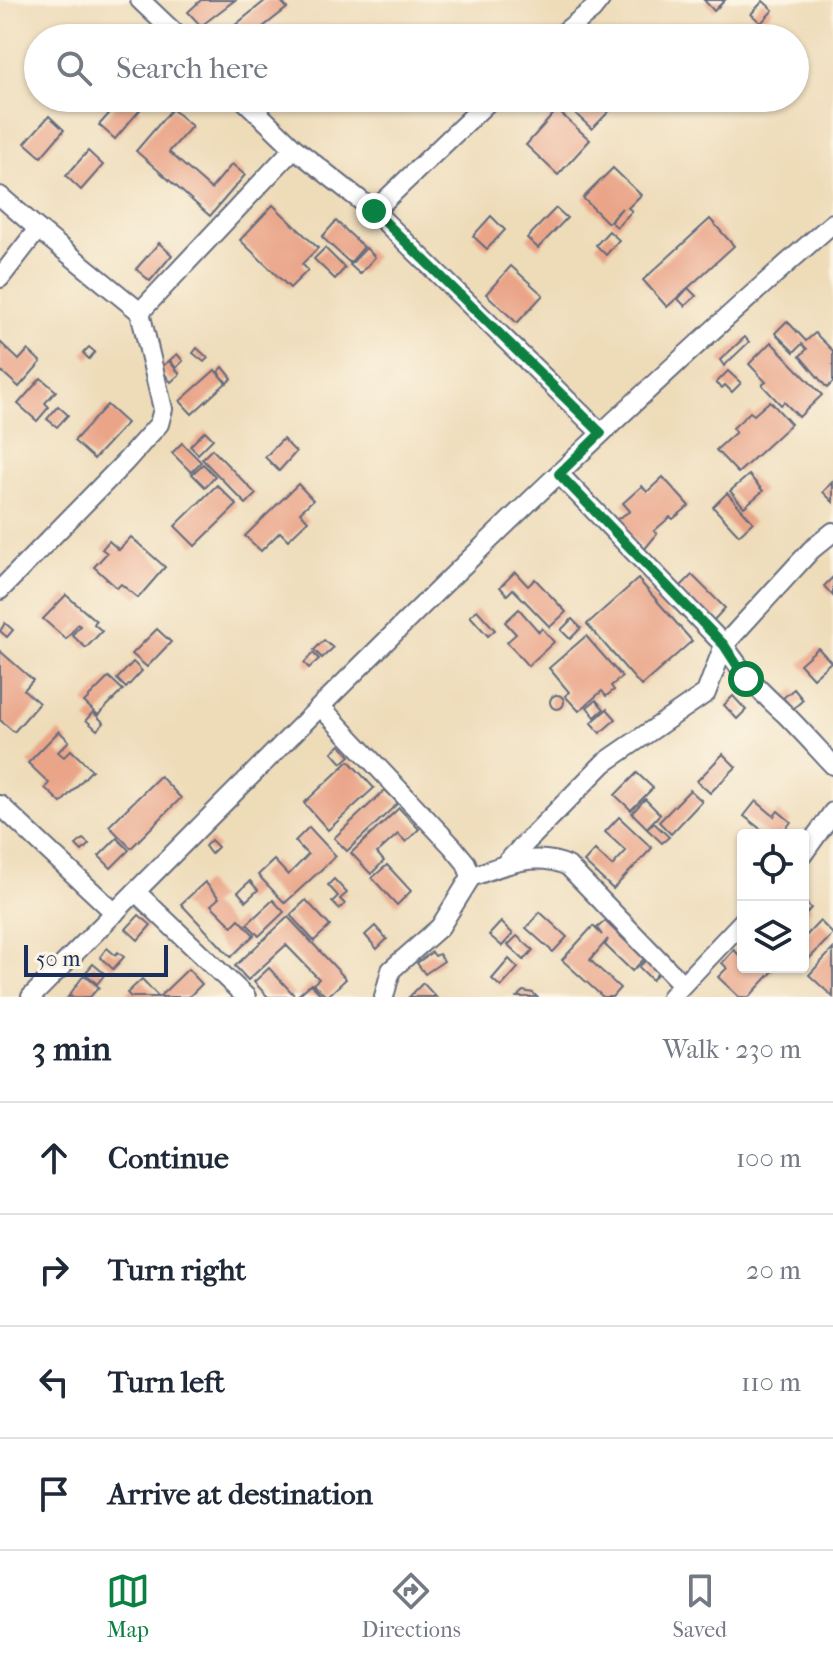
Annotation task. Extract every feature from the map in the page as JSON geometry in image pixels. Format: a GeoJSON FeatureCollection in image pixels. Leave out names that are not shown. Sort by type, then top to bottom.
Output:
{"type":"FeatureCollection","features":[{"type":"Feature","properties":{"kind":"street"},"geometry":{"type":"LineString","coordinates":[[140,0],[165,24]]}},
{"type":"Feature","properties":{"kind":"street"},"geometry":{"type":"LineString","coordinates":[[574,24],[600,0]]}},
{"type":"Feature","properties":{"kind":"street"},"geometry":{"type":"LineString","coordinates":[[257,112],[294,148],[374,211],[601,433]]}},
{"type":"Feature","properties":{"kind":"street"},"geometry":{"type":"LineString","coordinates":[[374,211],[477,112]]}},
{"type":"Feature","properties":{"kind":"street"},"geometry":{"type":"LineString","coordinates":[[140,312],[294,148]]}},
{"type":"Feature","properties":{"kind":"street"},"geometry":{"type":"LineString","coordinates":[[0,196],[140,312],[163,409],[159,424],[0,590]]}},
{"type":"Feature","properties":{"kind":"street"},"geometry":{"type":"LineString","coordinates":[[31,997],[601,433],[833,223]]}},
{"type":"Feature","properties":{"kind":"street"},"geometry":{"type":"LineString","coordinates":[[0,278],[38,229]]}},
{"type":"Feature","properties":{"kind":"street"},"geometry":{"type":"LineString","coordinates":[[559,474],[724,645],[754,687],[787,716],[833,765]]}},
{"type":"Feature","properties":{"kind":"street"},"geometry":{"type":"LineString","coordinates":[[505,864],[604,763],[706,693],[724,645],[811,550],[833,532]]}},
{"type":"Feature","properties":{"kind":"street"},"geometry":{"type":"LineString","coordinates":[[321,707],[452,846],[466,863],[471,877]]}},
{"type":"Feature","properties":{"kind":"street"},"geometry":{"type":"LineString","coordinates":[[0,805],[115,913]]}},
{"type":"Feature","properties":{"kind":"street"},"geometry":{"type":"LineString","coordinates":[[809,846],[833,812]]}},
{"type":"Feature","properties":{"kind":"street"},"geometry":{"type":"LineString","coordinates":[[384,997],[391,970],[440,927],[471,877],[531,858],[554,860],[568,866],[676,990],[737,927]]}},
{"type":"Feature","properties":{"kind":"street"},"geometry":{"type":"LineString","coordinates":[[136,892],[246,997]]}},
{"type":"Feature","properties":{"kind":"building"},"geometry":{"type":"Polygon","coordinates":[[[201,0],[235,0],[204,24],[199,24],[188,12],[201,0]]]}},
{"type":"Feature","properties":{"kind":"building"},"geometry":{"type":"Polygon","coordinates":[[[266,0],[280,0],[287,8],[267,24],[237,24],[266,0]]]}},
{"type":"Feature","properties":{"kind":"building"},"geometry":{"type":"Polygon","coordinates":[[[704,0],[725,0],[714,11],[704,0]]]}},
{"type":"Feature","properties":{"kind":"building"},"geometry":{"type":"Polygon","coordinates":[[[763,1],[773,10],[761,23],[751,14],[763,1]]]}},
{"type":"Feature","properties":{"kind":"building"},"geometry":{"type":"Polygon","coordinates":[[[111,112],[138,112],[115,139],[99,125],[111,112]]]}},
{"type":"Feature","properties":{"kind":"building"},"geometry":{"type":"Polygon","coordinates":[[[169,112],[176,112],[192,126],[169,152],[211,189],[232,164],[245,175],[210,216],[136,151],[169,112]]]}},
{"type":"Feature","properties":{"kind":"building"},"geometry":{"type":"Polygon","coordinates":[[[555,112],[559,112],[590,140],[558,175],[526,145],[555,112]]]}},
{"type":"Feature","properties":{"kind":"building"},"geometry":{"type":"Polygon","coordinates":[[[574,112],[608,112],[592,129],[574,112]]]}},
{"type":"Feature","properties":{"kind":"building"},"geometry":{"type":"Polygon","coordinates":[[[49,116],[64,130],[41,157],[25,143],[49,116]]]}},
{"type":"Feature","properties":{"kind":"building"},"geometry":{"type":"Polygon","coordinates":[[[88,151],[103,165],[81,190],[66,176],[88,151]]]}},
{"type":"Feature","properties":{"kind":"building"},"geometry":{"type":"Polygon","coordinates":[[[613,168],[641,195],[628,208],[632,211],[617,227],[611,222],[622,208],[608,223],[583,198],[613,168]]]}},
{"type":"Feature","properties":{"kind":"building"},"geometry":{"type":"Polygon","coordinates":[[[273,205],[318,248],[302,264],[308,270],[290,288],[240,240],[273,205]]]}},
{"type":"Feature","properties":{"kind":"building"},"geometry":{"type":"Polygon","coordinates":[[[556,208],[567,218],[538,248],[527,238],[556,208]]]}},
{"type":"Feature","properties":{"kind":"building"},"geometry":{"type":"Polygon","coordinates":[[[491,216],[505,230],[487,249],[473,236],[491,216]]]}},
{"type":"Feature","properties":{"kind":"building"},"geometry":{"type":"Polygon","coordinates":[[[710,219],[734,246],[667,307],[643,280],[710,219]]]}},
{"type":"Feature","properties":{"kind":"building"},"geometry":{"type":"Polygon","coordinates":[[[336,221],[364,247],[350,263],[322,237],[336,221]]]}},
{"type":"Feature","properties":{"kind":"building"},"geometry":{"type":"Polygon","coordinates":[[[609,231],[619,240],[606,255],[596,245],[609,231]]]}},
{"type":"Feature","properties":{"kind":"building"},"geometry":{"type":"Polygon","coordinates":[[[159,243],[172,255],[150,281],[136,269],[159,243]]]}},
{"type":"Feature","properties":{"kind":"building"},"geometry":{"type":"Polygon","coordinates":[[[325,248],[345,268],[335,279],[314,259],[325,248]]]}},
{"type":"Feature","properties":{"kind":"building"},"geometry":{"type":"Polygon","coordinates":[[[366,248],[375,257],[360,274],[350,265],[366,248]]]}},
{"type":"Feature","properties":{"kind":"building"},"geometry":{"type":"Polygon","coordinates":[[[511,266],[543,295],[517,323],[486,294],[511,266]]]}},
{"type":"Feature","properties":{"kind":"building"},"geometry":{"type":"Polygon","coordinates":[[[688,288],[696,296],[685,306],[678,299],[688,288]]]}},
{"type":"Feature","properties":{"kind":"building"},"geometry":{"type":"Polygon","coordinates":[[[787,321],[806,341],[815,333],[833,351],[833,382],[827,388],[800,356],[807,349],[802,344],[794,352],[775,333],[787,321]]]}},
{"type":"Feature","properties":{"kind":"building"},"geometry":{"type":"Polygon","coordinates":[[[745,337],[749,342],[724,366],[720,360],[745,337]]]}},
{"type":"Feature","properties":{"kind":"building"},"geometry":{"type":"Polygon","coordinates":[[[0,342],[19,360],[28,350],[41,362],[19,387],[0,370],[0,342]]]}},
{"type":"Feature","properties":{"kind":"building"},"geometry":{"type":"Polygon","coordinates":[[[771,342],[822,395],[799,417],[784,402],[781,405],[762,385],[766,382],[749,364],[771,342]]]}},
{"type":"Feature","properties":{"kind":"building"},"geometry":{"type":"Polygon","coordinates":[[[89,347],[95,352],[89,359],[83,353],[89,347]]]}},
{"type":"Feature","properties":{"kind":"building"},"geometry":{"type":"Polygon","coordinates":[[[197,348],[208,358],[204,362],[193,353],[197,348]]]}},
{"type":"Feature","properties":{"kind":"building"},"geometry":{"type":"Polygon","coordinates":[[[177,354],[183,361],[176,368],[170,360],[177,354]]]}},
{"type":"Feature","properties":{"kind":"building"},"geometry":{"type":"Polygon","coordinates":[[[169,361],[180,374],[171,382],[160,368],[169,361]]]}},
{"type":"Feature","properties":{"kind":"building"},"geometry":{"type":"Polygon","coordinates":[[[223,367],[232,378],[227,383],[218,372],[223,367]]]}},
{"type":"Feature","properties":{"kind":"building"},"geometry":{"type":"Polygon","coordinates":[[[215,370],[226,383],[192,414],[180,401],[215,370]]]}},
{"type":"Feature","properties":{"kind":"building"},"geometry":{"type":"Polygon","coordinates":[[[728,371],[741,383],[732,392],[725,385],[722,388],[716,383],[728,371]]]}},
{"type":"Feature","properties":{"kind":"building"},"geometry":{"type":"Polygon","coordinates":[[[41,378],[56,391],[45,403],[49,407],[37,421],[18,404],[41,378]]]}},
{"type":"Feature","properties":{"kind":"building"},"geometry":{"type":"Polygon","coordinates":[[[770,401],[791,424],[738,473],[716,450],[736,432],[733,428],[750,412],[754,415],[770,401]]]}},
{"type":"Feature","properties":{"kind":"building"},"geometry":{"type":"Polygon","coordinates":[[[107,405],[127,423],[94,459],[74,441],[107,405]]]}},
{"type":"Feature","properties":{"kind":"building"},"geometry":{"type":"Polygon","coordinates":[[[58,406],[68,415],[57,427],[47,419],[58,406]]]}},
{"type":"Feature","properties":{"kind":"building"},"geometry":{"type":"Polygon","coordinates":[[[205,431],[213,439],[198,454],[190,446],[205,431]]]}},
{"type":"Feature","properties":{"kind":"building"},"geometry":{"type":"Polygon","coordinates":[[[283,439],[296,452],[279,471],[265,457],[283,439]]]}},
{"type":"Feature","properties":{"kind":"building"},"geometry":{"type":"Polygon","coordinates":[[[182,443],[201,462],[191,472],[172,453],[182,443]]]}},
{"type":"Feature","properties":{"kind":"building"},"geometry":{"type":"Polygon","coordinates":[[[212,449],[256,494],[246,504],[202,459],[212,449]]]}},
{"type":"Feature","properties":{"kind":"building"},"geometry":{"type":"Polygon","coordinates":[[[203,464],[215,476],[205,487],[192,474],[203,464]]]}},
{"type":"Feature","properties":{"kind":"building"},"geometry":{"type":"Polygon","coordinates":[[[749,475],[763,491],[744,507],[730,491],[749,475]]]}},
{"type":"Feature","properties":{"kind":"building"},"geometry":{"type":"Polygon","coordinates":[[[663,477],[689,506],[654,531],[657,534],[644,550],[616,520],[630,511],[623,503],[642,486],[647,492],[663,477]]]}},
{"type":"Feature","properties":{"kind":"building"},"geometry":{"type":"Polygon","coordinates":[[[833,481],[833,502],[823,492],[833,481]]]}},
{"type":"Feature","properties":{"kind":"building"},"geometry":{"type":"Polygon","coordinates":[[[298,484],[313,500],[300,512],[308,521],[288,540],[280,532],[261,551],[245,536],[298,484]]]}},
{"type":"Feature","properties":{"kind":"building"},"geometry":{"type":"Polygon","coordinates":[[[217,485],[237,505],[195,546],[175,526],[217,485]]]}},
{"type":"Feature","properties":{"kind":"building"},"geometry":{"type":"Polygon","coordinates":[[[727,493],[753,522],[739,535],[713,507],[727,493]]]}},
{"type":"Feature","properties":{"kind":"building"},"geometry":{"type":"Polygon","coordinates":[[[131,537],[165,567],[138,598],[121,584],[117,588],[94,567],[107,553],[102,549],[109,541],[119,550],[131,537]]]}},
{"type":"Feature","properties":{"kind":"building"},"geometry":{"type":"Polygon","coordinates":[[[515,572],[528,586],[535,579],[566,612],[550,627],[513,589],[507,595],[500,587],[515,572]]]}},
{"type":"Feature","properties":{"kind":"building"},"geometry":{"type":"Polygon","coordinates":[[[692,575],[725,608],[712,622],[678,589],[692,575]]]}},
{"type":"Feature","properties":{"kind":"building"},"geometry":{"type":"Polygon","coordinates":[[[833,577],[833,596],[824,586],[833,577]]]}},
{"type":"Feature","properties":{"kind":"building"},"geometry":{"type":"Polygon","coordinates":[[[638,579],[692,641],[641,686],[587,624],[638,579]]]}},
{"type":"Feature","properties":{"kind":"building"},"geometry":{"type":"Polygon","coordinates":[[[66,595],[96,621],[94,624],[102,631],[86,648],[72,635],[80,626],[78,624],[66,639],[43,619],[66,595]]]}},
{"type":"Feature","properties":{"kind":"building"},"geometry":{"type":"Polygon","coordinates":[[[519,609],[539,632],[542,628],[554,642],[528,666],[507,642],[516,634],[505,622],[519,609]]]}},
{"type":"Feature","properties":{"kind":"building"},"geometry":{"type":"Polygon","coordinates":[[[477,610],[495,630],[488,636],[470,616],[477,610]]]}},
{"type":"Feature","properties":{"kind":"building"},"geometry":{"type":"Polygon","coordinates":[[[572,619],[581,628],[570,639],[561,630],[572,619]]]}},
{"type":"Feature","properties":{"kind":"building"},"geometry":{"type":"Polygon","coordinates":[[[5,623],[13,630],[7,637],[0,631],[5,623]]]}},
{"type":"Feature","properties":{"kind":"building"},"geometry":{"type":"Polygon","coordinates":[[[157,629],[171,642],[147,667],[132,654],[157,629]]]}},
{"type":"Feature","properties":{"kind":"building"},"geometry":{"type":"Polygon","coordinates":[[[586,636],[622,677],[611,686],[614,690],[606,696],[602,691],[579,711],[565,696],[569,692],[549,668],[586,636]]]}},
{"type":"Feature","properties":{"kind":"building"},"geometry":{"type":"Polygon","coordinates":[[[324,640],[333,648],[322,658],[314,650],[324,640]]]}},
{"type":"Feature","properties":{"kind":"building"},"geometry":{"type":"Polygon","coordinates":[[[818,648],[831,662],[813,678],[800,664],[818,648]]]}},
{"type":"Feature","properties":{"kind":"building"},"geometry":{"type":"Polygon","coordinates":[[[0,651],[33,680],[24,690],[39,703],[14,732],[0,720],[0,651]]]}},
{"type":"Feature","properties":{"kind":"building"},"geometry":{"type":"Polygon","coordinates":[[[313,653],[319,659],[309,668],[304,663],[313,653]]]}},
{"type":"Feature","properties":{"kind":"building"},"geometry":{"type":"Polygon","coordinates":[[[133,662],[142,671],[126,688],[117,679],[133,662]]]}},
{"type":"Feature","properties":{"kind":"building"},"geometry":{"type":"Polygon","coordinates":[[[109,677],[123,690],[98,715],[84,702],[109,677]]]}},
{"type":"Feature","properties":{"kind":"building"},"geometry":{"type":"Polygon","coordinates":[[[794,689],[803,700],[793,709],[783,698],[794,689]]]}},
{"type":"Feature","properties":{"kind":"building"},"geometry":{"type":"Polygon","coordinates":[[[557,695],[564,702],[557,709],[550,702],[557,695]]]}},
{"type":"Feature","properties":{"kind":"building"},"geometry":{"type":"Polygon","coordinates":[[[733,696],[746,710],[737,719],[724,705],[733,696]]]}},
{"type":"Feature","properties":{"kind":"building"},"geometry":{"type":"Polygon","coordinates":[[[596,700],[604,709],[595,717],[587,707],[596,700]]]}},
{"type":"Feature","properties":{"kind":"building"},"geometry":{"type":"Polygon","coordinates":[[[607,709],[616,719],[600,733],[591,723],[607,709]]]}},
{"type":"Feature","properties":{"kind":"building"},"geometry":{"type":"Polygon","coordinates":[[[93,712],[104,723],[97,730],[86,720],[93,712]]]}},
{"type":"Feature","properties":{"kind":"building"},"geometry":{"type":"Polygon","coordinates":[[[59,731],[69,741],[58,752],[64,757],[71,750],[92,770],[61,803],[45,788],[49,783],[28,763],[59,731]]]}},
{"type":"Feature","properties":{"kind":"building"},"geometry":{"type":"Polygon","coordinates":[[[340,745],[350,756],[342,763],[332,752],[340,745]]]}},
{"type":"Feature","properties":{"kind":"building"},"geometry":{"type":"Polygon","coordinates":[[[723,754],[736,767],[710,793],[697,781],[723,754]]]}},
{"type":"Feature","properties":{"kind":"building"},"geometry":{"type":"Polygon","coordinates":[[[349,761],[374,788],[328,830],[304,803],[349,761]]]}},
{"type":"Feature","properties":{"kind":"building"},"geometry":{"type":"Polygon","coordinates":[[[637,773],[653,788],[631,810],[615,795],[637,773]]]}},
{"type":"Feature","properties":{"kind":"building"},"geometry":{"type":"Polygon","coordinates":[[[160,776],[181,798],[131,848],[109,826],[160,776]]]}},
{"type":"Feature","properties":{"kind":"building"},"geometry":{"type":"Polygon","coordinates":[[[385,790],[398,803],[347,851],[334,838],[385,790]]]}},
{"type":"Feature","properties":{"kind":"building"},"geometry":{"type":"Polygon","coordinates":[[[690,790],[702,801],[671,834],[659,822],[690,790]]]}},
{"type":"Feature","properties":{"kind":"building"},"geometry":{"type":"Polygon","coordinates":[[[645,799],[660,814],[647,828],[632,813],[645,799]]]}},
{"type":"Feature","properties":{"kind":"building"},"geometry":{"type":"Polygon","coordinates":[[[756,801],[774,816],[778,811],[791,822],[786,829],[760,829],[744,816],[756,801]]]}},
{"type":"Feature","properties":{"kind":"building"},"geometry":{"type":"Polygon","coordinates":[[[399,808],[419,829],[406,842],[398,834],[377,853],[384,861],[371,874],[351,853],[399,808]]]}},
{"type":"Feature","properties":{"kind":"building"},"geometry":{"type":"Polygon","coordinates":[[[619,817],[652,848],[613,889],[584,862],[595,850],[612,866],[626,851],[605,832],[619,817]]]}},
{"type":"Feature","properties":{"kind":"building"},"geometry":{"type":"Polygon","coordinates":[[[654,823],[669,837],[662,843],[647,829],[654,823]]]}},
{"type":"Feature","properties":{"kind":"building"},"geometry":{"type":"Polygon","coordinates":[[[309,827],[336,856],[285,903],[258,875],[274,860],[288,875],[308,855],[295,841],[309,827]]]}},
{"type":"Feature","properties":{"kind":"building"},"geometry":{"type":"Polygon","coordinates":[[[117,838],[129,850],[111,868],[99,856],[117,838]]]}},
{"type":"Feature","properties":{"kind":"building"},"geometry":{"type":"Polygon","coordinates":[[[83,839],[89,844],[82,851],[76,845],[83,839]]]}},
{"type":"Feature","properties":{"kind":"building"},"geometry":{"type":"Polygon","coordinates":[[[211,840],[218,847],[211,854],[205,846],[211,840]]]}},
{"type":"Feature","properties":{"kind":"building"},"geometry":{"type":"Polygon","coordinates":[[[387,865],[411,891],[397,905],[372,878],[387,865]]]}},
{"type":"Feature","properties":{"kind":"building"},"geometry":{"type":"Polygon","coordinates":[[[334,879],[347,893],[340,899],[345,904],[339,909],[332,902],[338,896],[328,885],[334,879]]]}},
{"type":"Feature","properties":{"kind":"building"},"geometry":{"type":"Polygon","coordinates":[[[250,881],[258,890],[246,901],[238,892],[250,881]]]}},
{"type":"Feature","properties":{"kind":"building"},"geometry":{"type":"Polygon","coordinates":[[[205,882],[219,898],[211,905],[232,926],[239,919],[254,935],[231,957],[181,904],[205,882]]]}},
{"type":"Feature","properties":{"kind":"building"},"geometry":{"type":"Polygon","coordinates":[[[273,900],[284,912],[259,936],[247,924],[273,900]]]}},
{"type":"Feature","properties":{"kind":"building"},"geometry":{"type":"Polygon","coordinates":[[[306,900],[330,926],[314,941],[290,915],[306,900]]]}},
{"type":"Feature","properties":{"kind":"building"},"geometry":{"type":"Polygon","coordinates":[[[540,912],[567,937],[553,952],[526,928],[540,912]]]}},
{"type":"Feature","properties":{"kind":"building"},"geometry":{"type":"Polygon","coordinates":[[[139,915],[151,925],[138,940],[126,929],[139,915]]]}},
{"type":"Feature","properties":{"kind":"building"},"geometry":{"type":"Polygon","coordinates":[[[288,917],[346,979],[327,997],[313,984],[319,979],[286,945],[248,980],[235,966],[288,917]]]}},
{"type":"Feature","properties":{"kind":"building"},"geometry":{"type":"Polygon","coordinates":[[[605,921],[644,959],[632,971],[605,945],[608,939],[590,960],[620,988],[612,997],[603,997],[562,960],[593,926],[602,935],[597,928],[605,921]]]}},
{"type":"Feature","properties":{"kind":"building"},"geometry":{"type":"Polygon","coordinates":[[[820,921],[833,934],[809,959],[809,933],[820,921]]]}},
{"type":"Feature","properties":{"kind":"building"},"geometry":{"type":"Polygon","coordinates":[[[501,922],[513,934],[502,946],[489,935],[501,922]]]}},
{"type":"Feature","properties":{"kind":"building"},"geometry":{"type":"Polygon","coordinates":[[[375,926],[387,939],[377,949],[365,935],[375,926]]]}},
{"type":"Feature","properties":{"kind":"building"},"geometry":{"type":"Polygon","coordinates":[[[517,936],[533,950],[524,960],[508,945],[517,936]]]}},
{"type":"Feature","properties":{"kind":"building"},"geometry":{"type":"Polygon","coordinates":[[[107,948],[115,955],[118,952],[124,957],[113,969],[100,957],[107,948]]]}},
{"type":"Feature","properties":{"kind":"building"},"geometry":{"type":"Polygon","coordinates":[[[833,949],[833,997],[809,975],[833,949]]]}},
{"type":"Feature","properties":{"kind":"building"},"geometry":{"type":"Polygon","coordinates":[[[734,950],[737,953],[737,973],[771,973],[749,997],[739,997],[718,977],[727,968],[722,963],[734,950]]]}},
{"type":"Feature","properties":{"kind":"building"},"geometry":{"type":"Polygon","coordinates":[[[432,952],[435,956],[439,954],[444,961],[425,974],[417,963],[432,952]]]}},
{"type":"Feature","properties":{"kind":"building"},"geometry":{"type":"Polygon","coordinates":[[[509,959],[518,968],[501,987],[492,979],[509,959]]]}},
{"type":"Feature","properties":{"kind":"building"},"geometry":{"type":"Polygon","coordinates":[[[646,960],[658,973],[652,980],[639,967],[646,960]]]}},
{"type":"Feature","properties":{"kind":"building"},"geometry":{"type":"Polygon","coordinates":[[[93,964],[105,974],[97,984],[85,973],[93,964]]]}},
{"type":"Feature","properties":{"kind":"building"},"geometry":{"type":"Polygon","coordinates":[[[269,968],[296,997],[268,997],[254,982],[269,968]]]}},
{"type":"Feature","properties":{"kind":"building"},"geometry":{"type":"Polygon","coordinates":[[[188,969],[202,984],[189,997],[159,997],[188,969]]]}},
{"type":"Feature","properties":{"kind":"building"},"geometry":{"type":"Polygon","coordinates":[[[84,975],[99,987],[90,997],[68,997],[84,975]]]}},
{"type":"Feature","properties":{"kind":"building"},"geometry":{"type":"Polygon","coordinates":[[[142,979],[159,997],[131,997],[127,993],[142,979]]]}},
{"type":"Feature","properties":{"kind":"building"},"geometry":{"type":"Polygon","coordinates":[[[423,983],[436,997],[409,997],[423,983]]]}},
{"type":"Feature","properties":{"kind":"building"},"geometry":{"type":"Polygon","coordinates":[[[311,984],[323,997],[296,997],[311,984]]]}},
{"type":"Feature","properties":{"kind":"building"},"geometry":{"type":"Polygon","coordinates":[[[523,991],[533,993],[537,997],[517,997],[523,991]]]}},
{"type":"Feature","properties":{"kind":"route"},"geometry":{"type":"LineString","coordinates":[[374,211],[601,433],[559,474],[724,645],[746,679]]}}]}
